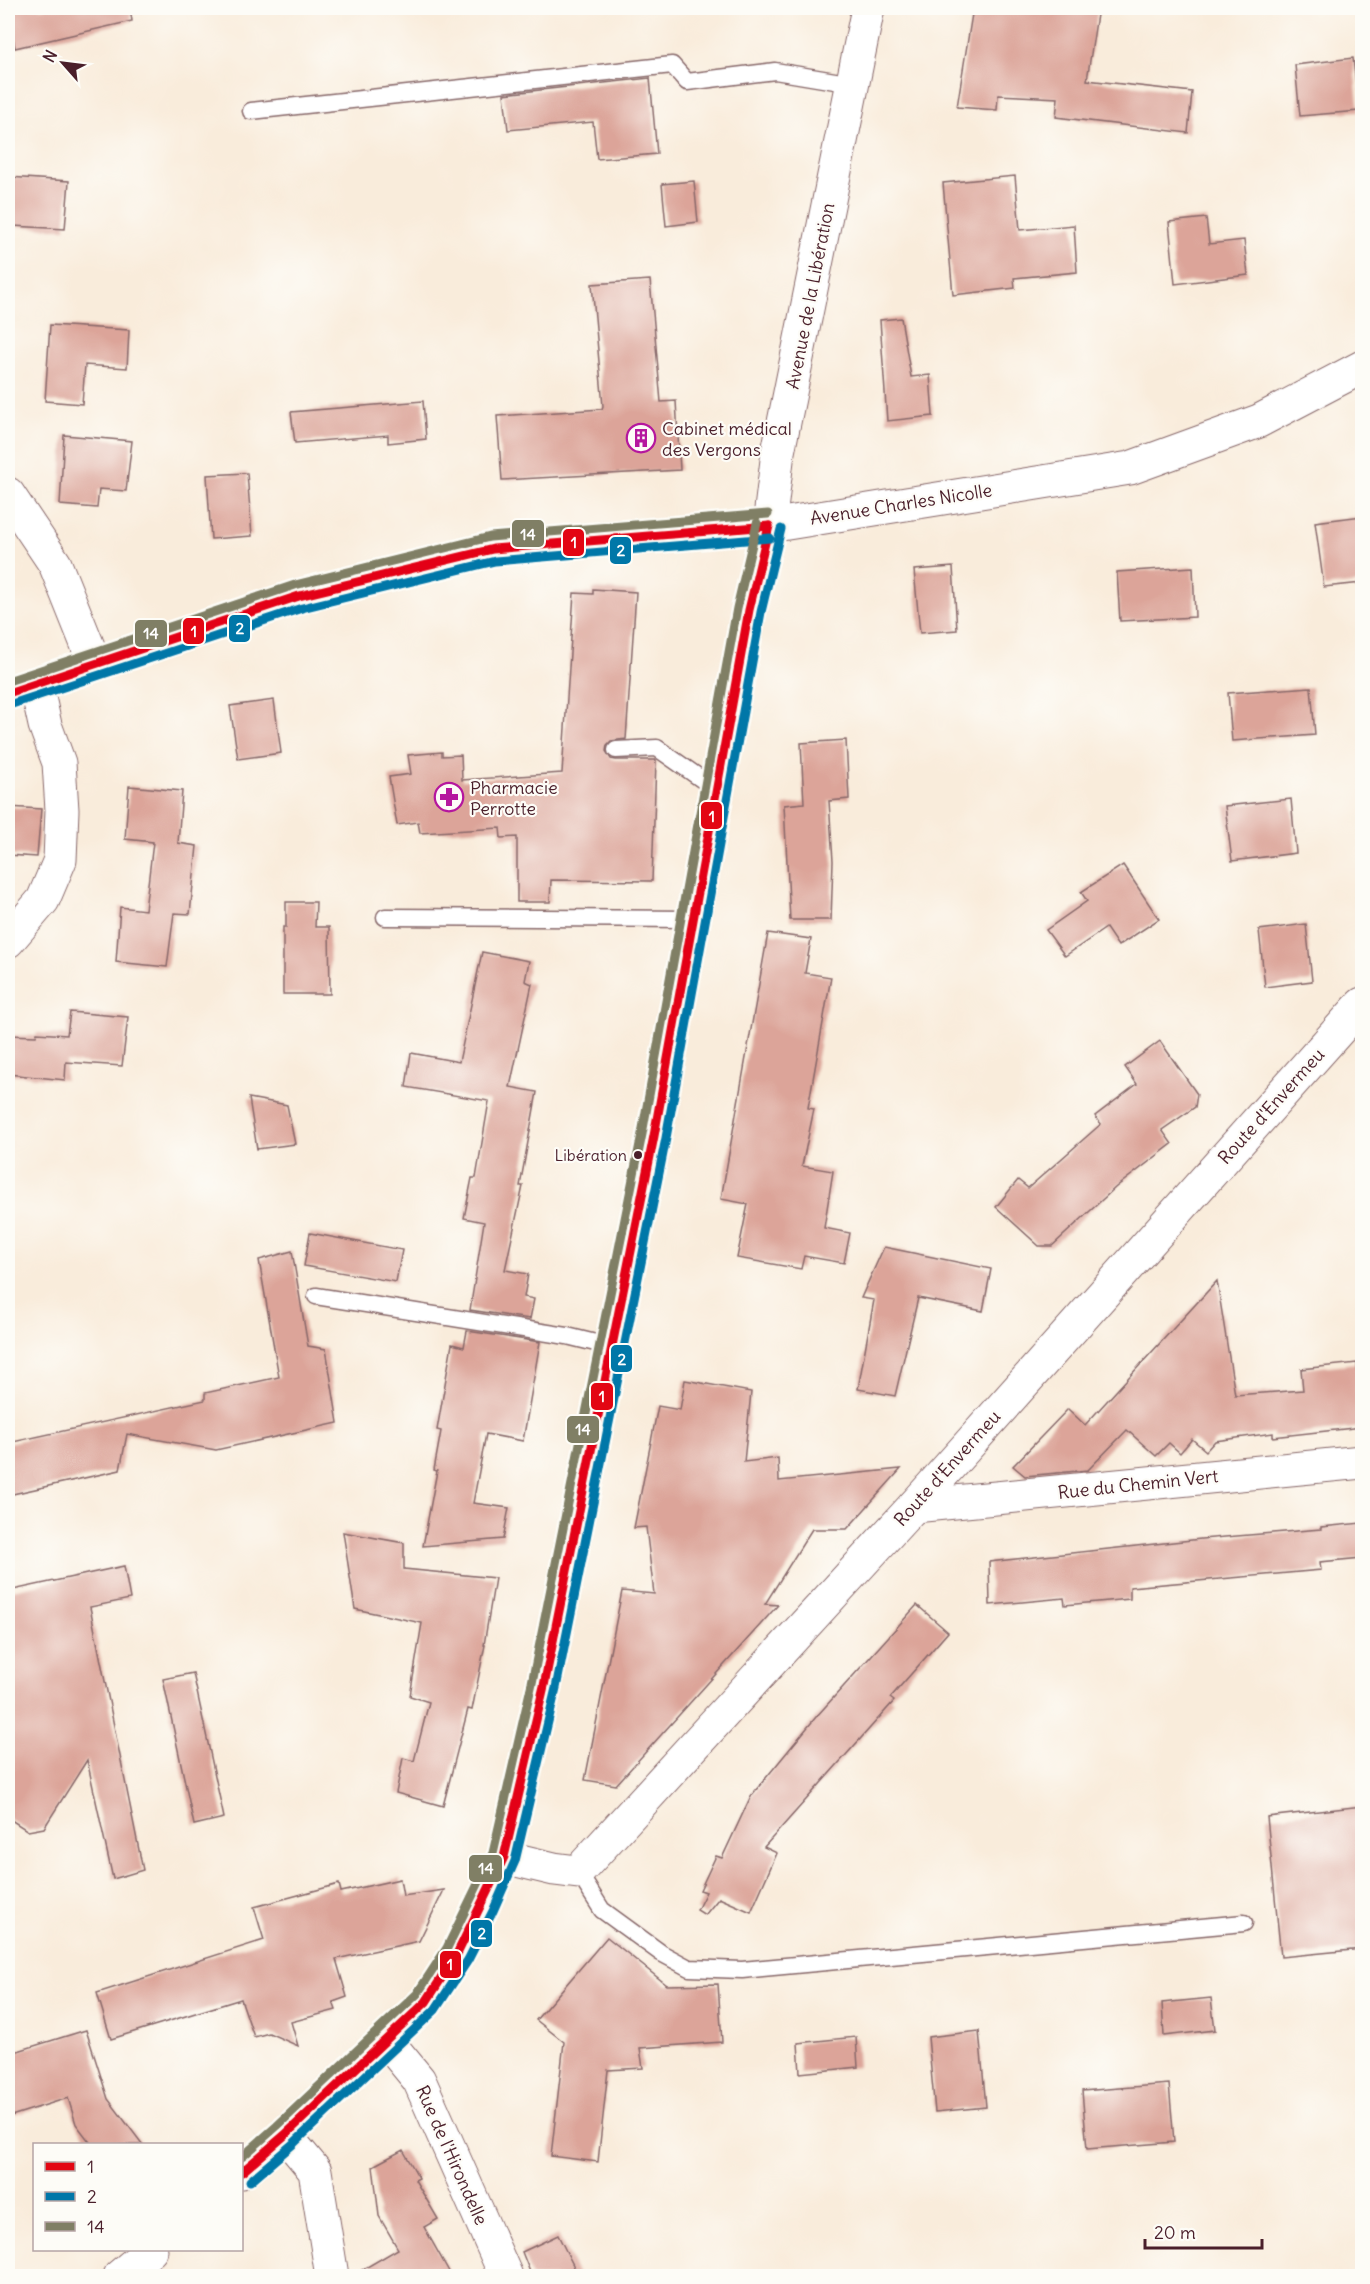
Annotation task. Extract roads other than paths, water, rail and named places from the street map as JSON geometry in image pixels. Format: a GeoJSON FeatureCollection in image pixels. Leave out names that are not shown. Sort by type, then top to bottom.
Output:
{"type":"FeatureCollection","features":[{"type":"Feature","properties":{"kind":"street","name":"Avenue de la Libération"},"geometry":{"type":"LineString","coordinates":[[243,2171],[285,2135],[426,2002],[457,1954],[504,1857],[544,1686],[666,1074],[749,610],[769,526],[778,452],[868,8]]}},
{"type":"Feature","properties":{"kind":"street","name":"Avenue Charles Nicolle"},"geometry":{"type":"LineString","coordinates":[[22,688],[299,596],[493,549],[769,526],[1130,468],[1259,421],[1362,367]]}},
{"type":"Feature","properties":{"kind":"street"},"geometry":{"type":"LineString","coordinates":[[8,494],[55,564],[95,664]]}},
{"type":"Feature","properties":{"kind":"street"},"geometry":{"type":"LineString","coordinates":[[8,941],[43,900],[60,860],[62,810],[59,763],[45,725],[22,688]]}},
{"type":"Feature","properties":{"kind":"street","name":"Route d'Envermeu"},"geometry":{"type":"LineString","coordinates":[[578,1872],[914,1506],[1362,1004]]}},
{"type":"Feature","properties":{"kind":"street","name":"Rue du Chemin Vert"},"geometry":{"type":"LineString","coordinates":[[914,1506],[1362,1462]]}},
{"type":"Feature","properties":{"kind":"street"},"geometry":{"type":"LineString","coordinates":[[504,1857],[554,1869],[578,1872]]}},
{"type":"Feature","properties":{"kind":"street","name":"Rue de l'Hirondelle"},"geometry":{"type":"LineString","coordinates":[[387,2040],[418,2080],[506,2277]]}},
{"type":"Feature","properties":{"kind":"street"},"geometry":{"type":"LineString","coordinates":[[285,2135],[315,2171],[332,2277]]}},
{"type":"Feature","properties":{"kind":"street"},"geometry":{"type":"LineString","coordinates":[[120,2277],[150,2251]]}},
{"type":"Feature","properties":{"kind":"lane"},"geometry":{"type":"LineString","coordinates":[[251,111],[672,65],[687,82],[775,71],[853,84]]}},
{"type":"Feature","properties":{"kind":"lane"},"geometry":{"type":"LineString","coordinates":[[616,750],[657,748],[717,790]]}},
{"type":"Feature","properties":{"kind":"lane"},"geometry":{"type":"LineString","coordinates":[[385,917],[694,919]]}},
{"type":"Feature","properties":{"kind":"lane"},"geometry":{"type":"LineString","coordinates":[[316,1296],[567,1336],[612,1347]]}},
{"type":"Feature","properties":{"kind":"lane"},"geometry":{"type":"LineString","coordinates":[[578,1872],[602,1910],[661,1953],[688,1968],[742,1970],[1244,1923]]}},
{"type":"Feature","properties":{"kind":"place","name":"Cabinet médical des Vergons"},"geometry":{"type":"Point","coordinates":[641,438]}},
{"type":"Feature","properties":{"kind":"place","name":"Pharmacie Perrotte"},"geometry":{"type":"Point","coordinates":[449,797]}},
{"type":"Feature","properties":{"kind":"place","name":"Libération"},"geometry":{"type":"Point","coordinates":[638,1155]}}]}
